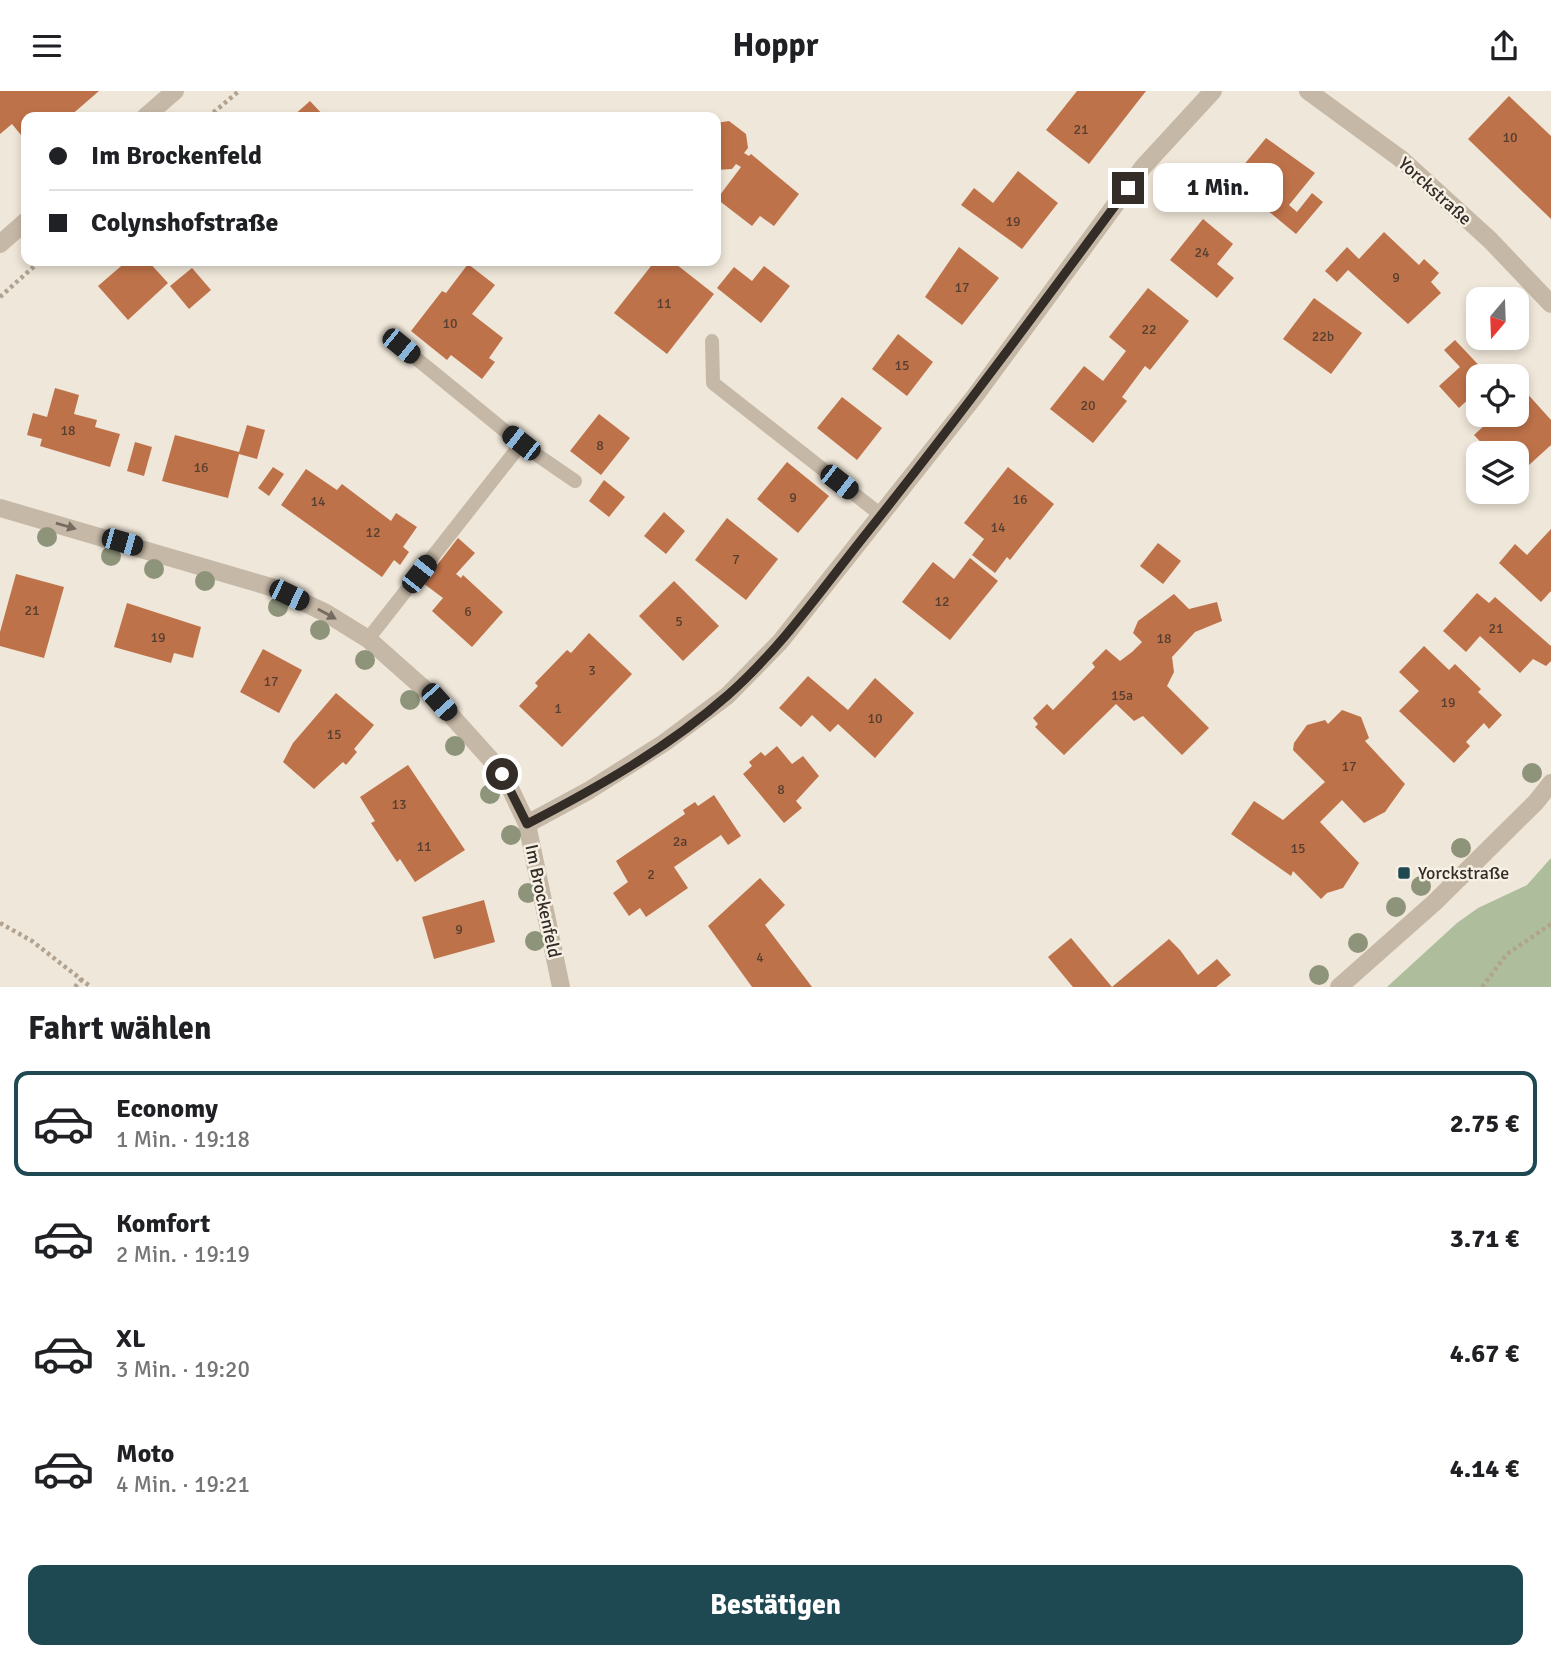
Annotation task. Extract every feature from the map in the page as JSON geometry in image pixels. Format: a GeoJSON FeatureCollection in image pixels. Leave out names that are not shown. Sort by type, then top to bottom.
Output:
{"type":"FeatureCollection","features":[{"type":"Feature","properties":{"kind":"street"},"geometry":{"type":"LineString","coordinates":[[151,112],[175,91]]}},
{"type":"Feature","properties":{"kind":"street"},"geometry":{"type":"LineString","coordinates":[[527,824],[588,791],[664,743],[727,695],[780,642],[975,396],[1143,167],[1213,91]]}},
{"type":"Feature","properties":{"kind":"street","name":"Yorckstraße"},"geometry":{"type":"LineString","coordinates":[[1308,91],[1401,159],[1490,240],[1551,304]]}},
{"type":"Feature","properties":{"kind":"street"},"geometry":{"type":"LineString","coordinates":[[0,244],[21,225]]}},
{"type":"Feature","properties":{"kind":"street","name":"Im Brockenfeld"},"geometry":{"type":"LineString","coordinates":[[0,508],[271,587],[326,613],[368,639],[439,702],[492,761],[510,788],[527,824],[561,987]]}},
{"type":"Feature","properties":{"kind":"street"},"geometry":{"type":"LineString","coordinates":[[1339,987],[1435,902],[1551,783]]}},
{"type":"Feature","properties":{"kind":"lane"},"geometry":{"type":"LineString","coordinates":[[712,341],[713,383],[881,515]]}},
{"type":"Feature","properties":{"kind":"lane"},"geometry":{"type":"LineString","coordinates":[[401,346],[521,443],[575,481]]}},
{"type":"Feature","properties":{"kind":"lane"},"geometry":{"type":"LineString","coordinates":[[368,639],[521,443]]}},
{"type":"Feature","properties":{"kind":"path"},"geometry":{"type":"LineString","coordinates":[[214,112],[239,91]]}},
{"type":"Feature","properties":{"kind":"path"},"geometry":{"type":"LineString","coordinates":[[0,297],[34,266]]}},
{"type":"Feature","properties":{"kind":"path"},"geometry":{"type":"LineString","coordinates":[[0,923],[33,941],[90,987]]}},
{"type":"Feature","properties":{"kind":"path"},"geometry":{"type":"LineString","coordinates":[[1482,987],[1507,954],[1551,924]]}},
{"type":"Feature","properties":{"kind":"path"},"geometry":{"type":"LineString","coordinates":[[75,987],[82,979]]}},
{"type":"Feature","properties":{"kind":"green space"},"geometry":{"type":"Polygon","coordinates":[[[1551,858],[1551,987],[1387,987],[1457,923],[1478,908],[1527,885],[1551,858]]]}},
{"type":"Feature","properties":{"kind":"building"},"geometry":{"type":"Polygon","coordinates":[[[0,91],[99,91],[75,112],[21,112],[21,135],[12,124],[0,134],[0,91]]]}},
{"type":"Feature","properties":{"kind":"building"},"geometry":{"type":"Polygon","coordinates":[[[1077,91],[1146,91],[1089,164],[1046,130],[1077,91]]]}},
{"type":"Feature","properties":{"kind":"building"},"geometry":{"type":"Polygon","coordinates":[[[1509,96],[1551,136],[1551,219],[1468,139],[1509,96]]]}},
{"type":"Feature","properties":{"kind":"building"},"geometry":{"type":"Polygon","coordinates":[[[310,101],[320,112],[298,112],[310,101]]]}},
{"type":"Feature","properties":{"kind":"building"},"geometry":{"type":"Polygon","coordinates":[[[729,121],[746,134],[748,148],[744,153],[749,156],[751,154],[799,194],[774,226],[760,216],[752,226],[721,202],[721,194],[741,167],[736,164],[732,169],[721,170],[721,122],[729,121]]]}},
{"type":"Feature","properties":{"kind":"building"},"geometry":{"type":"Polygon","coordinates":[[[1266,138],[1315,173],[1289,205],[1297,212],[1312,193],[1323,202],[1296,234],[1251,197],[1258,188],[1238,172],[1266,138]]]}},
{"type":"Feature","properties":{"kind":"building"},"geometry":{"type":"Polygon","coordinates":[[[1018,171],[1058,203],[1022,249],[961,205],[974,188],[993,203],[1018,171]]]}},
{"type":"Feature","properties":{"kind":"building"},"geometry":{"type":"Polygon","coordinates":[[[1203,219],[1233,244],[1217,264],[1234,278],[1217,298],[1170,260],[1203,219]]]}},
{"type":"Feature","properties":{"kind":"building"},"geometry":{"type":"Polygon","coordinates":[[[1384,232],[1419,265],[1424,259],[1439,273],[1431,282],[1441,293],[1408,324],[1348,270],[1337,282],[1325,271],[1347,247],[1359,259],[1384,232]]]}},
{"type":"Feature","properties":{"kind":"building"},"geometry":{"type":"Polygon","coordinates":[[[959,247],[999,278],[962,325],[925,297],[959,247]]]}},
{"type":"Feature","properties":{"kind":"building"},"geometry":{"type":"Polygon","coordinates":[[[121,266],[153,266],[168,283],[128,320],[98,286],[121,266]]]}},
{"type":"Feature","properties":{"kind":"building"},"geometry":{"type":"Polygon","coordinates":[[[466,266],[471,266],[495,285],[472,314],[503,338],[489,358],[495,362],[482,379],[451,355],[447,360],[411,331],[442,291],[446,293],[466,266]]]}},
{"type":"Feature","properties":{"kind":"building"},"geometry":{"type":"Polygon","coordinates":[[[651,266],[678,266],[714,294],[667,354],[614,313],[651,266]]]}},
{"type":"Feature","properties":{"kind":"building"},"geometry":{"type":"Polygon","coordinates":[[[764,266],[790,286],[761,323],[717,288],[734,267],[752,281],[764,266]]]}},
{"type":"Feature","properties":{"kind":"building"},"geometry":{"type":"Polygon","coordinates":[[[192,268],[211,290],[189,309],[170,286],[192,268]]]}},
{"type":"Feature","properties":{"kind":"building"},"geometry":{"type":"Polygon","coordinates":[[[1148,288],[1189,321],[1150,370],[1145,366],[1122,397],[1127,401],[1093,443],[1050,409],[1084,366],[1103,381],[1126,351],[1109,337],[1148,288]]]}},
{"type":"Feature","properties":{"kind":"building"},"geometry":{"type":"Polygon","coordinates":[[[1314,298],[1362,333],[1331,374],[1283,339],[1314,298]]]}},
{"type":"Feature","properties":{"kind":"building"},"geometry":{"type":"Polygon","coordinates":[[[898,334],[933,362],[907,396],[872,369],[898,334]]]}},
{"type":"Feature","properties":{"kind":"building"},"geometry":{"type":"Polygon","coordinates":[[[1455,340],[1478,364],[1466,364],[1466,401],[1459,408],[1439,386],[1460,367],[1444,350],[1455,340]]]}},
{"type":"Feature","properties":{"kind":"building"},"geometry":{"type":"Polygon","coordinates":[[[55,388],[79,395],[74,414],[97,420],[95,427],[120,434],[110,467],[40,446],[42,439],[27,435],[33,413],[47,417],[55,388]]]}},
{"type":"Feature","properties":{"kind":"building"},"geometry":{"type":"Polygon","coordinates":[[[1529,396],[1551,420],[1551,445],[1529,465],[1529,441],[1480,441],[1474,435],[1483,427],[1529,427],[1529,396]]]}},
{"type":"Feature","properties":{"kind":"building"},"geometry":{"type":"Polygon","coordinates":[[[842,397],[882,428],[857,460],[817,428],[842,397]]]}},
{"type":"Feature","properties":{"kind":"building"},"geometry":{"type":"Polygon","coordinates":[[[599,414],[630,438],[601,475],[570,451],[599,414]]]}},
{"type":"Feature","properties":{"kind":"building"},"geometry":{"type":"Polygon","coordinates":[[[247,425],[265,430],[257,459],[239,454],[228,498],[162,481],[175,435],[239,452],[247,425]]]}},
{"type":"Feature","properties":{"kind":"building"},"geometry":{"type":"Polygon","coordinates":[[[135,442],[152,447],[144,476],[127,471],[135,442]]]}},
{"type":"Feature","properties":{"kind":"building"},"geometry":{"type":"Polygon","coordinates":[[[787,462],[829,496],[798,533],[757,499],[787,462]]]}},
{"type":"Feature","properties":{"kind":"building"},"geometry":{"type":"Polygon","coordinates":[[[273,467],[284,474],[269,496],[258,488],[273,467]]]}},
{"type":"Feature","properties":{"kind":"building"},"geometry":{"type":"Polygon","coordinates":[[[1008,467],[1054,504],[1010,560],[1007,557],[995,573],[972,555],[984,539],[964,523],[1008,467]]]}},
{"type":"Feature","properties":{"kind":"building"},"geometry":{"type":"Polygon","coordinates":[[[306,469],[337,490],[342,484],[391,521],[396,513],[417,527],[403,547],[409,552],[400,565],[394,560],[382,577],[281,505],[306,469]]]}},
{"type":"Feature","properties":{"kind":"building"},"geometry":{"type":"Polygon","coordinates":[[[604,480],[625,497],[609,517],[589,501],[604,480]]]}},
{"type":"Feature","properties":{"kind":"building"},"geometry":{"type":"Polygon","coordinates":[[[664,512],[685,531],[666,554],[644,536],[664,512]]]}},
{"type":"Feature","properties":{"kind":"building"},"geometry":{"type":"Polygon","coordinates":[[[727,518],[778,559],[746,600],[695,560],[727,518]]]}},
{"type":"Feature","properties":{"kind":"building"},"geometry":{"type":"Polygon","coordinates":[[[1551,529],[1551,591],[1541,602],[1499,563],[1515,544],[1527,555],[1551,529]]]}},
{"type":"Feature","properties":{"kind":"building"},"geometry":{"type":"Polygon","coordinates":[[[458,538],[475,553],[456,574],[461,578],[463,575],[503,612],[472,647],[432,611],[443,598],[423,583],[458,538]]]}},
{"type":"Feature","properties":{"kind":"building"},"geometry":{"type":"Polygon","coordinates":[[[1158,543],[1181,561],[1163,584],[1140,566],[1158,543]]]}},
{"type":"Feature","properties":{"kind":"building"},"geometry":{"type":"Polygon","coordinates":[[[970,558],[998,581],[950,640],[902,602],[933,562],[954,579],[970,558]]]}},
{"type":"Feature","properties":{"kind":"building"},"geometry":{"type":"Polygon","coordinates":[[[16,574],[64,587],[44,658],[0,646],[0,632],[16,574]]]}},
{"type":"Feature","properties":{"kind":"building"},"geometry":{"type":"Polygon","coordinates":[[[674,581],[719,626],[683,661],[639,616],[674,581]]]}},
{"type":"Feature","properties":{"kind":"building"},"geometry":{"type":"Polygon","coordinates":[[[1477,593],[1489,603],[1495,597],[1551,646],[1551,661],[1546,666],[1533,659],[1520,673],[1480,636],[1466,652],[1443,631],[1477,593]]]}},
{"type":"Feature","properties":{"kind":"building"},"geometry":{"type":"Polygon","coordinates":[[[1174,594],[1189,609],[1217,602],[1222,621],[1195,632],[1172,657],[1174,672],[1167,686],[1209,728],[1182,755],[1143,716],[1134,721],[1116,704],[1064,755],[1035,727],[1038,724],[1033,718],[1047,704],[1053,710],[1095,667],[1092,663],[1106,649],[1120,661],[1132,652],[1142,642],[1133,633],[1138,621],[1174,594]]]}},
{"type":"Feature","properties":{"kind":"building"},"geometry":{"type":"Polygon","coordinates":[[[127,603],[201,627],[193,658],[174,653],[171,663],[114,647],[127,603]]]}},
{"type":"Feature","properties":{"kind":"building"},"geometry":{"type":"Polygon","coordinates":[[[589,633],[632,674],[562,747],[519,706],[538,686],[535,683],[567,650],[571,653],[589,633]]]}},
{"type":"Feature","properties":{"kind":"building"},"geometry":{"type":"Polygon","coordinates":[[[1424,646],[1449,670],[1455,664],[1481,689],[1478,692],[1502,715],[1489,729],[1484,723],[1466,742],[1470,746],[1454,763],[1399,711],[1419,691],[1399,672],[1424,646]]]}},
{"type":"Feature","properties":{"kind":"building"},"geometry":{"type":"Polygon","coordinates":[[[263,649],[302,670],[279,713],[240,692],[263,649]]]}},
{"type":"Feature","properties":{"kind":"building"},"geometry":{"type":"Polygon","coordinates":[[[808,676],[848,710],[875,678],[914,713],[875,758],[838,724],[830,732],[812,715],[801,727],[779,708],[808,676]]]}},
{"type":"Feature","properties":{"kind":"building"},"geometry":{"type":"Polygon","coordinates":[[[336,693],[374,725],[354,749],[357,752],[346,765],[343,762],[314,789],[283,762],[293,743],[336,693]]]}},
{"type":"Feature","properties":{"kind":"building"},"geometry":{"type":"Polygon","coordinates":[[[1342,710],[1361,717],[1369,738],[1365,741],[1405,784],[1385,812],[1364,823],[1342,800],[1320,822],[1359,863],[1343,888],[1327,893],[1321,899],[1293,871],[1291,876],[1231,834],[1254,801],[1283,820],[1325,782],[1293,750],[1294,743],[1307,725],[1325,720],[1328,724],[1342,710]]]}},
{"type":"Feature","properties":{"kind":"building"},"geometry":{"type":"Polygon","coordinates":[[[777,746],[792,764],[803,756],[819,776],[796,801],[802,808],[784,823],[743,774],[752,766],[749,762],[761,752],[765,756],[777,746]]]}},
{"type":"Feature","properties":{"kind":"building"},"geometry":{"type":"Polygon","coordinates":[[[408,765],[465,850],[415,882],[400,859],[397,862],[371,823],[375,821],[360,797],[408,765]]]}},
{"type":"Feature","properties":{"kind":"building"},"geometry":{"type":"Polygon","coordinates":[[[714,795],[741,836],[728,845],[721,835],[674,867],[688,888],[646,917],[640,908],[629,916],[613,893],[628,882],[616,861],[685,814],[683,810],[695,802],[698,806],[714,795]]]}},
{"type":"Feature","properties":{"kind":"building"},"geometry":{"type":"Polygon","coordinates":[[[760,878],[785,905],[765,925],[812,987],[752,987],[708,926],[760,878]]]}},
{"type":"Feature","properties":{"kind":"building"},"geometry":{"type":"Polygon","coordinates":[[[484,900],[495,942],[434,959],[422,917],[484,900]]]}},
{"type":"Feature","properties":{"kind":"building"},"geometry":{"type":"Polygon","coordinates":[[[1071,938],[1112,987],[1073,987],[1048,957],[1071,938]]]}},
{"type":"Feature","properties":{"kind":"building"},"geometry":{"type":"Polygon","coordinates":[[[1169,939],[1198,975],[1217,959],[1231,975],[1216,987],[1112,987],[1169,939]]]}},
{"type":"Feature","properties":{"kind":"place","name":"Yorckstraße"},"geometry":{"type":"Point","coordinates":[1404,873]}},
{"type":"Feature","properties":{"kind":"route"},"geometry":{"type":"LineString","coordinates":[[502,774],[527,824],[588,791],[664,743],[727,695],[780,642],[881,515],[975,396],[1128,188]]}}]}
